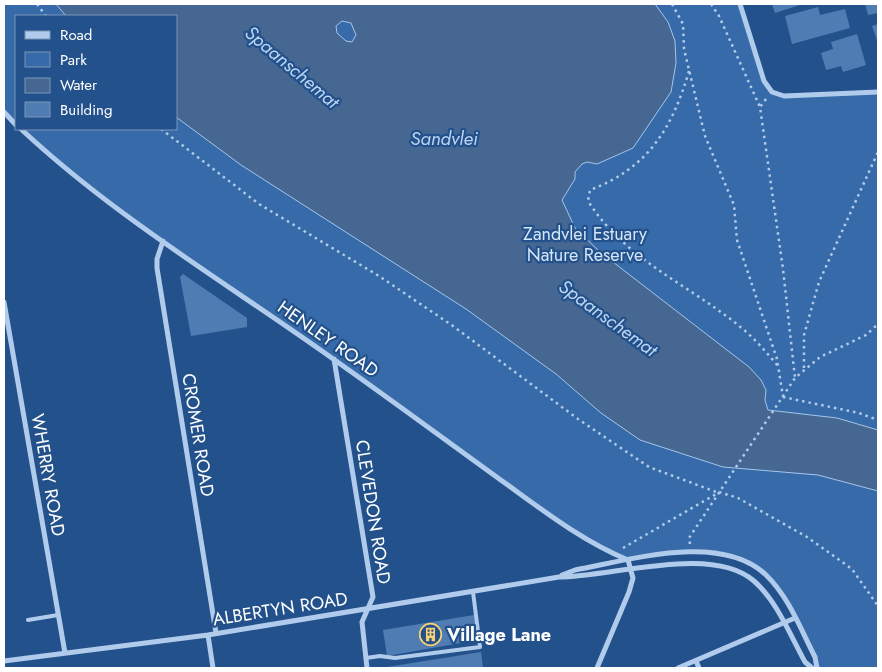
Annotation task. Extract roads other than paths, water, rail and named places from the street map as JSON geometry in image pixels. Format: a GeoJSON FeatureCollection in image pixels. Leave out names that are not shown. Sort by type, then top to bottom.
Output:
{"type":"FeatureCollection","features":[{"type":"Feature","properties":{"kind":"street"},"geometry":{"type":"LineString","coordinates":[[740,4],[764,81],[772,92],[784,96],[878,92]]}},
{"type":"Feature","properties":{"kind":"street"},"geometry":{"type":"LineString","coordinates":[[4,112],[15,124]]}},
{"type":"Feature","properties":{"kind":"street","name":"HENLEY ROAD"},"geometry":{"type":"LineString","coordinates":[[21,130],[62,168],[162,241],[334,359],[551,516],[613,554],[628,560]]}},
{"type":"Feature","properties":{"kind":"street","name":"CROMER ROAD"},"geometry":{"type":"LineString","coordinates":[[162,241],[157,259],[157,268],[216,633]]}},
{"type":"Feature","properties":{"kind":"street","name":"WHERRY ROAD"},"geometry":{"type":"LineString","coordinates":[[4,302],[65,653]]}},
{"type":"Feature","properties":{"kind":"street","name":"CLEVEDON ROAD"},"geometry":{"type":"LineString","coordinates":[[334,359],[373,597],[362,622],[367,668]]}},
{"type":"Feature","properties":{"kind":"street","name":"ALBERTYN ROAD"},"geometry":{"type":"LineString","coordinates":[[559,577],[575,570],[628,560],[691,553],[719,553],[749,563],[766,575],[779,590],[815,657],[817,668]]}},
{"type":"Feature","properties":{"kind":"street"},"geometry":{"type":"LineString","coordinates":[[597,668],[629,592],[633,578],[628,560]]}},
{"type":"Feature","properties":{"kind":"street","name":"ALBERTYN ROAD"},"geometry":{"type":"LineString","coordinates":[[4,661],[208,635],[559,577],[576,577],[631,569],[691,564],[729,567],[740,572],[760,587],[784,624],[805,662],[812,668]]}},
{"type":"Feature","properties":{"kind":"street"},"geometry":{"type":"LineString","coordinates":[[678,668],[795,618]]}},
{"type":"Feature","properties":{"kind":"street"},"geometry":{"type":"LineString","coordinates":[[208,635],[212,668]]}},
{"type":"Feature","properties":{"kind":"street"},"geometry":{"type":"LineString","coordinates":[[696,661],[699,668]]}},
{"type":"Feature","properties":{"kind":"lane"},"geometry":{"type":"LineString","coordinates":[[366,658],[380,656],[394,658],[480,647],[473,592]]}},
{"type":"Feature","properties":{"kind":"lane"},"geometry":{"type":"LineString","coordinates":[[28,620],[58,615]]}},
{"type":"Feature","properties":{"kind":"water","name":"Sandvlei"},"geometry":{"type":"Polygon","coordinates":[[[56,4],[655,4],[668,22],[675,41],[676,63],[671,92],[633,148],[597,164],[587,162],[582,164],[575,172],[575,179],[562,200],[575,228],[600,252],[749,367],[761,380],[766,390],[765,400],[768,410],[837,418],[878,430],[878,491],[818,475],[723,467],[640,440],[601,413],[556,374],[466,309],[241,165],[178,118],[178,15],[65,15],[56,4]],[[342,21],[336,26],[337,33],[346,41],[352,42],[356,35],[351,23],[342,21]]]}},
{"type":"Feature","properties":{"kind":"place","name":"Village Lane"},"geometry":{"type":"Point","coordinates":[431,635]}},
{"type":"Feature","properties":{"kind":"water label","name":"Spaanschemat"},"geometry":{"type":"Point","coordinates":[292,67]}},
{"type":"Feature","properties":{"kind":"water label","name":"Spaanschemat"},"geometry":{"type":"Point","coordinates":[608,318]}},
{"type":"Feature","properties":{"kind":"park label","name":"Zandvlei Estuary Nature Reserve"},"geometry":{"type":"Point","coordinates":[585,244]}}]}
